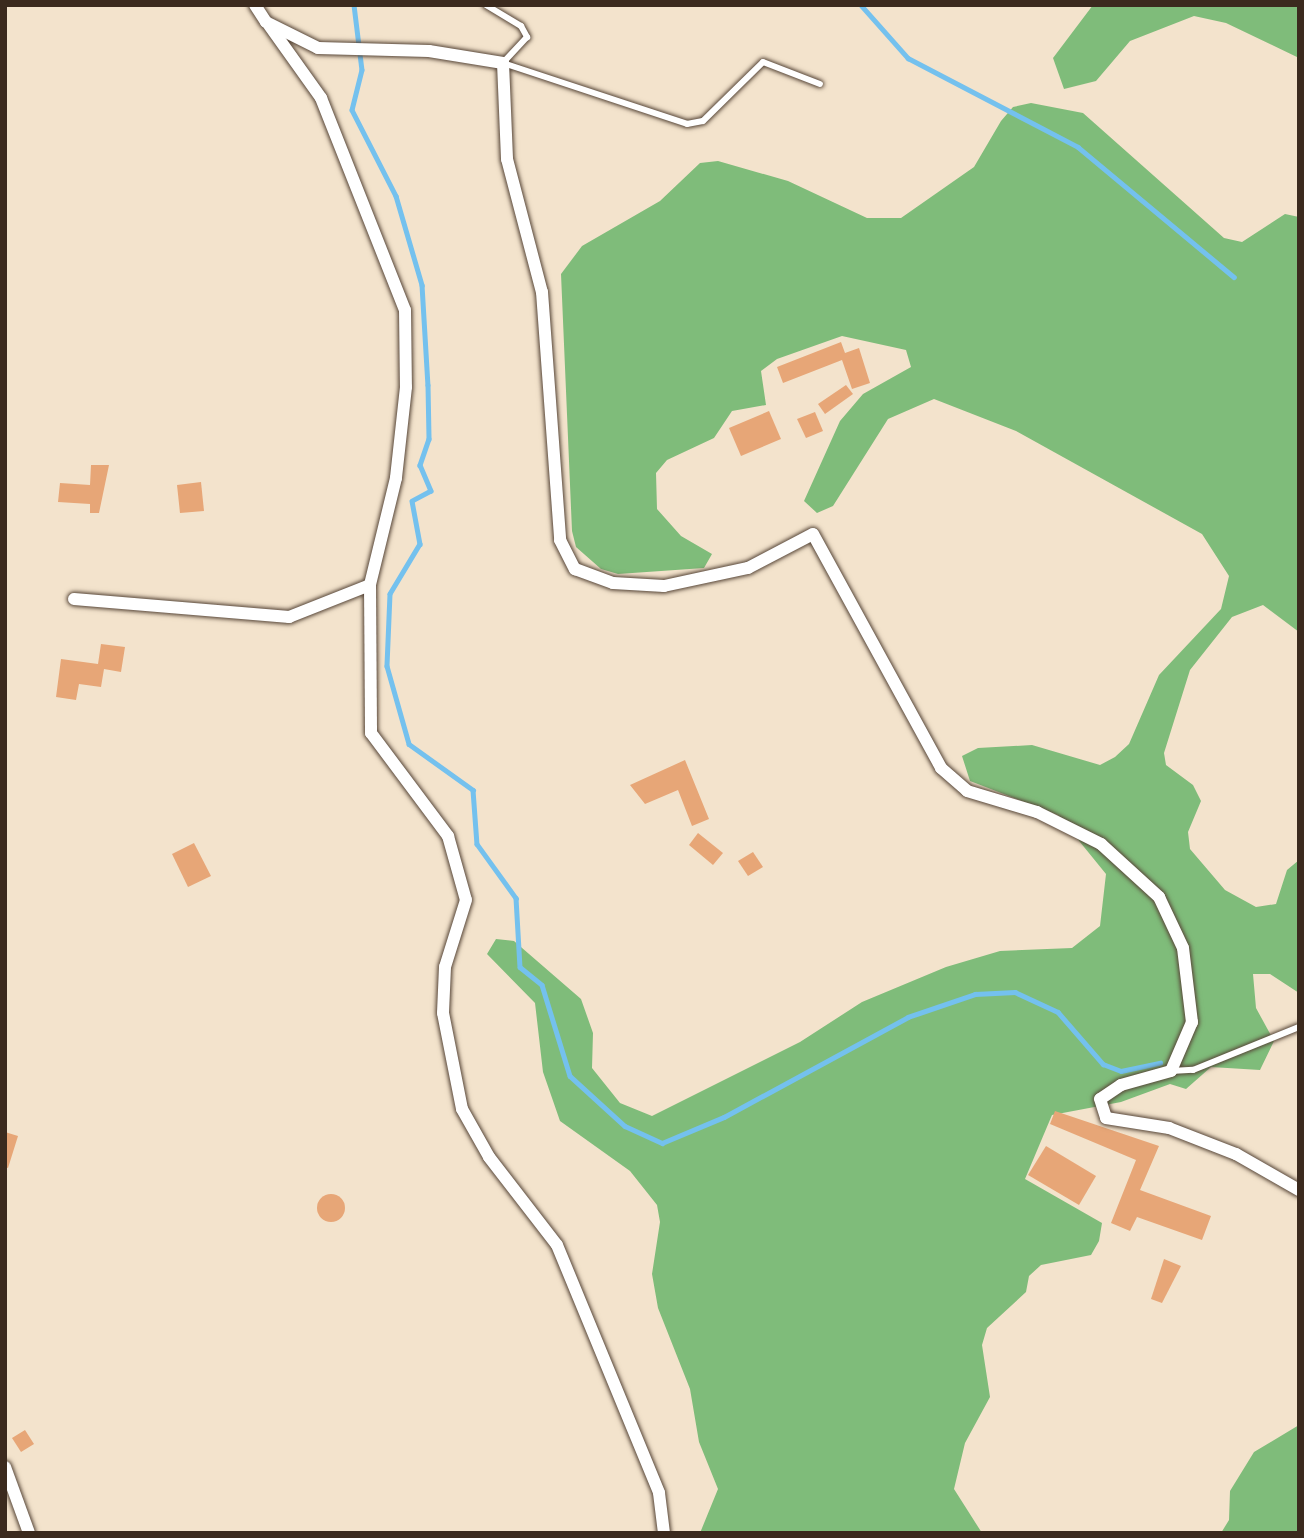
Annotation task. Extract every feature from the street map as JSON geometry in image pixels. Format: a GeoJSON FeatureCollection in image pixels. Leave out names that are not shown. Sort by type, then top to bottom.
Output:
{"type":"FeatureCollection","features":[{"type":"Feature","properties":{"kind":"street"},"geometry":{"type":"LineString","coordinates":[[255,5],[321,98],[405,310],[406,387],[396,478],[369,585],[372,733],[448,836],[466,901],[445,967],[444,1001],[462,1109],[489,1157],[556,1245],[659,1493],[664,1533]]}},
{"type":"Feature","properties":{"kind":"street"},"geometry":{"type":"LineString","coordinates":[[266,22],[318,48],[369,50],[503,63],[507,159],[542,292],[560,540],[575,569],[613,583],[675,585],[748,568],[813,534],[941,768],[967,791],[1037,812],[1101,844],[1159,897],[1183,948],[1192,1022],[1171,1072],[1121,1085],[1100,1099],[1106,1118],[1168,1128],[1236,1154],[1299,1190]]}},
{"type":"Feature","properties":{"kind":"street"},"geometry":{"type":"LineString","coordinates":[[74,599],[289,617],[369,585]]}},
{"type":"Feature","properties":{"kind":"street"},"geometry":{"type":"LineString","coordinates":[[5,1468],[29,1533]]}},
{"type":"Feature","properties":{"kind":"lane"},"geometry":{"type":"LineString","coordinates":[[486,5],[522,26],[527,37],[503,63],[687,124],[703,121],[763,62],[820,84]]}},
{"type":"Feature","properties":{"kind":"lane"},"geometry":{"type":"LineString","coordinates":[[1171,1072],[1193,1070],[1299,1027]]}},
{"type":"Feature","properties":{"kind":"green space"},"geometry":{"type":"Polygon","coordinates":[[[1093,5],[1299,5],[1299,58],[1226,23],[1194,16],[1130,41],[1096,81],[1064,89],[1053,58],[1093,5]]]}},
{"type":"Feature","properties":{"kind":"green space"},"geometry":{"type":"Polygon","coordinates":[[[1031,103],[1083,113],[1224,238],[1242,242],[1285,214],[1299,217],[1299,632],[1263,605],[1232,617],[1190,670],[1164,753],[1166,765],[1193,785],[1201,801],[1188,832],[1190,849],[1225,890],[1256,907],[1276,904],[1287,870],[1299,860],[1299,993],[1270,974],[1253,974],[1256,1008],[1274,1041],[1260,1070],[1211,1067],[1186,1089],[1170,1084],[1121,1102],[1052,1115],[1025,1179],[1102,1223],[1099,1241],[1091,1255],[1041,1265],[1029,1276],[1026,1292],[987,1328],[982,1345],[990,1397],[965,1443],[954,1489],[982,1533],[700,1533],[718,1489],[699,1442],[690,1389],[658,1308],[652,1274],[660,1222],[657,1205],[630,1171],[560,1121],[543,1072],[535,1003],[487,954],[496,939],[514,941],[581,999],[593,1033],[592,1068],[620,1103],[652,1116],[800,1042],[862,1002],[946,967],[1000,951],[1072,948],[1100,926],[1106,874],[1058,815],[970,781],[962,756],[978,748],[1032,745],[1100,765],[1115,757],[1129,744],[1159,675],[1221,609],[1229,576],[1202,534],[1016,431],[934,399],[888,419],[833,506],[817,513],[804,501],[840,421],[863,394],[911,367],[906,350],[842,336],[777,359],[761,371],[766,405],[732,411],[714,438],[667,460],[656,473],[657,509],[681,536],[712,554],[704,568],[618,574],[601,569],[576,547],[572,531],[561,274],[582,246],[660,201],[700,163],[718,161],[788,181],[867,218],[901,218],[974,167],[1001,121],[1013,107],[1031,103]]]}},
{"type":"Feature","properties":{"kind":"green space"},"geometry":{"type":"Polygon","coordinates":[[[1299,1425],[1299,1533],[1221,1533],[1229,1520],[1230,1491],[1254,1452],[1299,1425]]]}},
{"type":"Feature","properties":{"kind":"building"},"geometry":{"type":"Polygon","coordinates":[[[841,342],[845,353],[859,348],[870,383],[852,389],[842,360],[783,383],[777,367],[841,342]]]}},
{"type":"Feature","properties":{"kind":"building"},"geometry":{"type":"Polygon","coordinates":[[[846,385],[853,394],[825,414],[818,404],[846,385]]]}},
{"type":"Feature","properties":{"kind":"building"},"geometry":{"type":"Polygon","coordinates":[[[769,411],[781,439],[741,456],[729,428],[769,411]]]}},
{"type":"Feature","properties":{"kind":"building"},"geometry":{"type":"Polygon","coordinates":[[[815,412],[823,431],[806,438],[797,419],[815,412]]]}},
{"type":"Feature","properties":{"kind":"building"},"geometry":{"type":"Polygon","coordinates":[[[91,465],[109,465],[99,513],[90,513],[90,504],[58,502],[60,483],[90,485],[91,465]]]}},
{"type":"Feature","properties":{"kind":"building"},"geometry":{"type":"Polygon","coordinates":[[[201,482],[204,511],[180,513],[177,485],[201,482]]]}},
{"type":"Feature","properties":{"kind":"building"},"geometry":{"type":"Polygon","coordinates":[[[101,644],[125,647],[121,672],[104,669],[101,687],[79,684],[76,700],[56,697],[61,659],[98,664],[101,644]]]}},
{"type":"Feature","properties":{"kind":"building"},"geometry":{"type":"Polygon","coordinates":[[[685,760],[709,819],[692,826],[678,790],[645,804],[630,785],[685,760]]]}},
{"type":"Feature","properties":{"kind":"building"},"geometry":{"type":"Polygon","coordinates":[[[698,833],[723,853],[713,865],[689,845],[698,833]]]}},
{"type":"Feature","properties":{"kind":"building"},"geometry":{"type":"Polygon","coordinates":[[[194,843],[211,876],[188,887],[172,854],[194,843]]]}},
{"type":"Feature","properties":{"kind":"building"},"geometry":{"type":"Polygon","coordinates":[[[753,852],[763,867],[748,876],[738,861],[753,852]]]}},
{"type":"Feature","properties":{"kind":"building"},"geometry":{"type":"Polygon","coordinates":[[[1055,1111],[1159,1146],[1140,1190],[1211,1216],[1202,1240],[1137,1217],[1130,1231],[1111,1223],[1136,1160],[1050,1124],[1055,1111]]]}},
{"type":"Feature","properties":{"kind":"building"},"geometry":{"type":"Polygon","coordinates":[[[5,1132],[18,1136],[8,1168],[5,1167],[5,1132]]]}},
{"type":"Feature","properties":{"kind":"building"},"geometry":{"type":"Polygon","coordinates":[[[1046,1146],[1096,1176],[1079,1205],[1028,1175],[1046,1146]]]}},
{"type":"Feature","properties":{"kind":"building"},"geometry":{"type":"Polygon","coordinates":[[[331,1194],[341,1198],[345,1208],[341,1218],[331,1222],[321,1218],[317,1208],[321,1198],[331,1194]]]}},
{"type":"Feature","properties":{"kind":"building"},"geometry":{"type":"Polygon","coordinates":[[[1164,1259],[1181,1266],[1162,1303],[1151,1299],[1164,1259]]]}},
{"type":"Feature","properties":{"kind":"building"},"geometry":{"type":"Polygon","coordinates":[[[25,1430],[34,1444],[21,1452],[12,1438],[25,1430]]]}},
{"type":"Feature","properties":{"kind":"waterway"},"geometry":{"type":"LineString","coordinates":[[354,5],[362,70],[352,110],[396,196],[422,285],[428,385],[429,439],[420,465],[431,491],[412,501],[420,544],[390,594],[387,666],[409,744],[473,790],[477,844],[516,898],[520,967],[542,985],[570,1076],[625,1126],[662,1143],[724,1117],[908,1017],[975,994],[1015,992],[1058,1012],[1103,1064],[1121,1071],[1160,1063]]}},
{"type":"Feature","properties":{"kind":"waterway"},"geometry":{"type":"LineString","coordinates":[[861,5],[908,58],[1078,147],[1234,277]]}}]}
